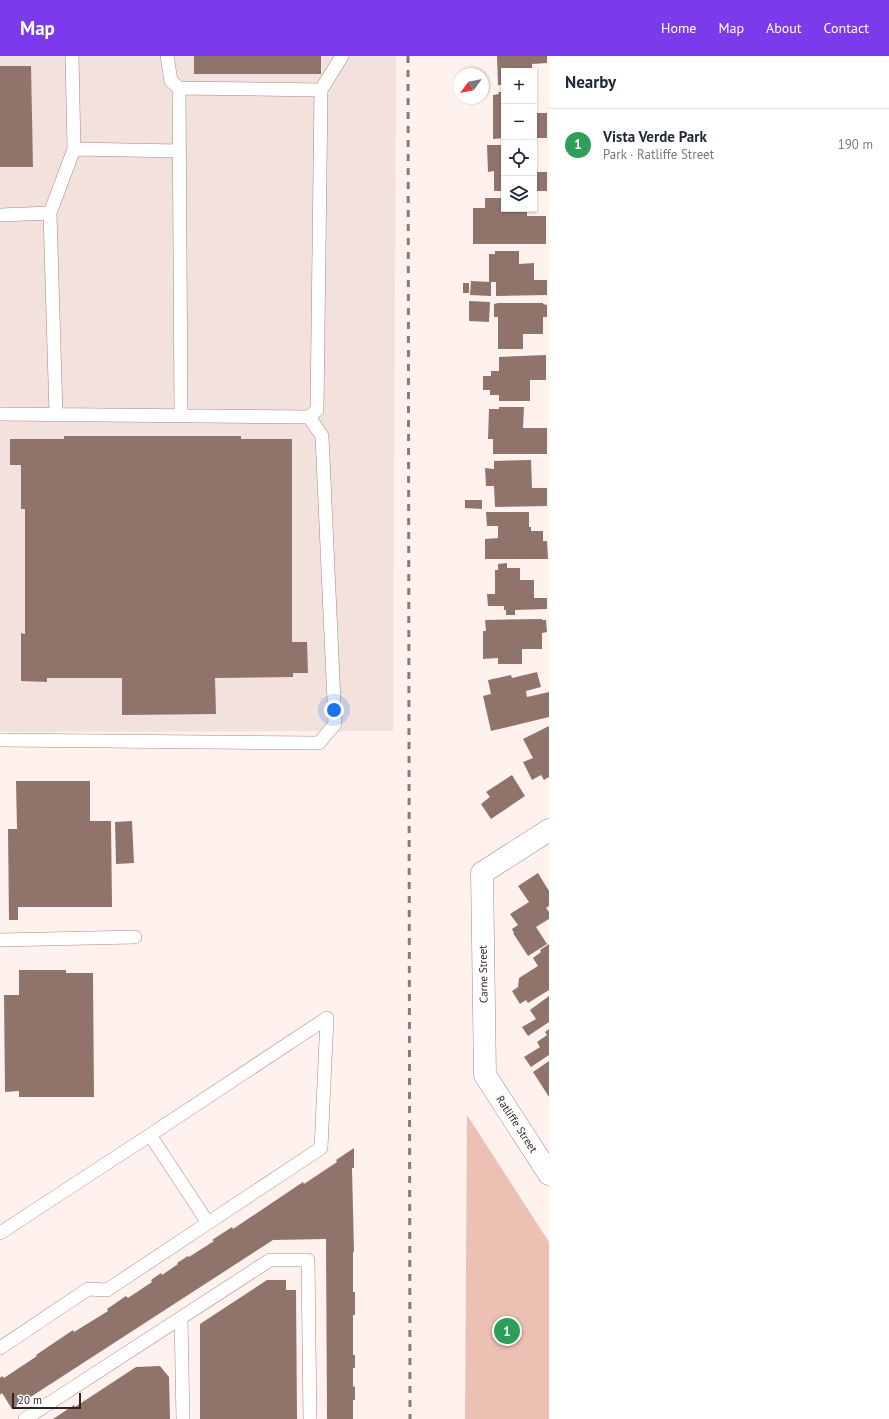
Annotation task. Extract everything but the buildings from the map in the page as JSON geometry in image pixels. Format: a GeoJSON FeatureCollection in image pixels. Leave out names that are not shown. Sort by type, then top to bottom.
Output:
{"type":"FeatureCollection","features":[{"type":"Feature","properties":{"kind":"street","name":"Carne Street"},"geometry":{"type":"LineString","coordinates":[[485,1075],[482,872],[549,830]]}},
{"type":"Feature","properties":{"kind":"street","name":"Ratliffe Street"},"geometry":{"type":"LineString","coordinates":[[485,1075],[549,1174]]}},
{"type":"Feature","properties":{"kind":"lane"},"geometry":{"type":"LineString","coordinates":[[56,415],[50,213],[74,149],[72,56]]}},
{"type":"Feature","properties":{"kind":"lane"},"geometry":{"type":"LineString","coordinates":[[167,56],[170,81],[178,88],[321,90]]}},
{"type":"Feature","properties":{"kind":"lane"},"geometry":{"type":"LineString","coordinates":[[0,414],[309,417],[317,410],[321,90],[342,56]]}},
{"type":"Feature","properties":{"kind":"lane"},"geometry":{"type":"LineString","coordinates":[[178,88],[181,416]]}},
{"type":"Feature","properties":{"kind":"lane"},"geometry":{"type":"LineString","coordinates":[[74,149],[179,151]]}},
{"type":"Feature","properties":{"kind":"lane"},"geometry":{"type":"LineString","coordinates":[[0,215],[50,213]]}},
{"type":"Feature","properties":{"kind":"lane"},"geometry":{"type":"LineString","coordinates":[[0,740],[319,743],[334,724],[322,436],[309,417]]}},
{"type":"Feature","properties":{"kind":"lane"},"geometry":{"type":"LineString","coordinates":[[0,940],[135,937]]}},
{"type":"Feature","properties":{"kind":"lane"},"geometry":{"type":"LineString","coordinates":[[0,1233],[327,1018],[321,1148],[107,1290],[88,1289],[0,1348]]}},
{"type":"Feature","properties":{"kind":"lane"},"geometry":{"type":"LineString","coordinates":[[150,1135],[208,1223]]}},
{"type":"Feature","properties":{"kind":"lane"},"geometry":{"type":"LineString","coordinates":[[24,1419],[270,1260],[308,1260],[310,1419]]}},
{"type":"Feature","properties":{"kind":"lane"},"geometry":{"type":"LineString","coordinates":[[181,1318],[183,1419]]}},
{"type":"Feature","properties":{"kind":"shaded area"},"geometry":{"type":"Polygon","coordinates":[[[0,56],[396,56],[393,731],[0,732],[0,56]]]}},
{"type":"Feature","properties":{"kind":"shaded area"},"geometry":{"type":"Polygon","coordinates":[[[467,1115],[549,1242],[549,1419],[465,1419],[467,1115]]]}},
{"type":"Feature","properties":{"kind":"railway"},"geometry":{"type":"LineString","coordinates":[[408,56],[410,1419]]}},
{"type":"Feature","properties":{"kind":"place","name":"Vista Verde Park"},"geometry":{"type":"Point","coordinates":[507,1331]}}]}
